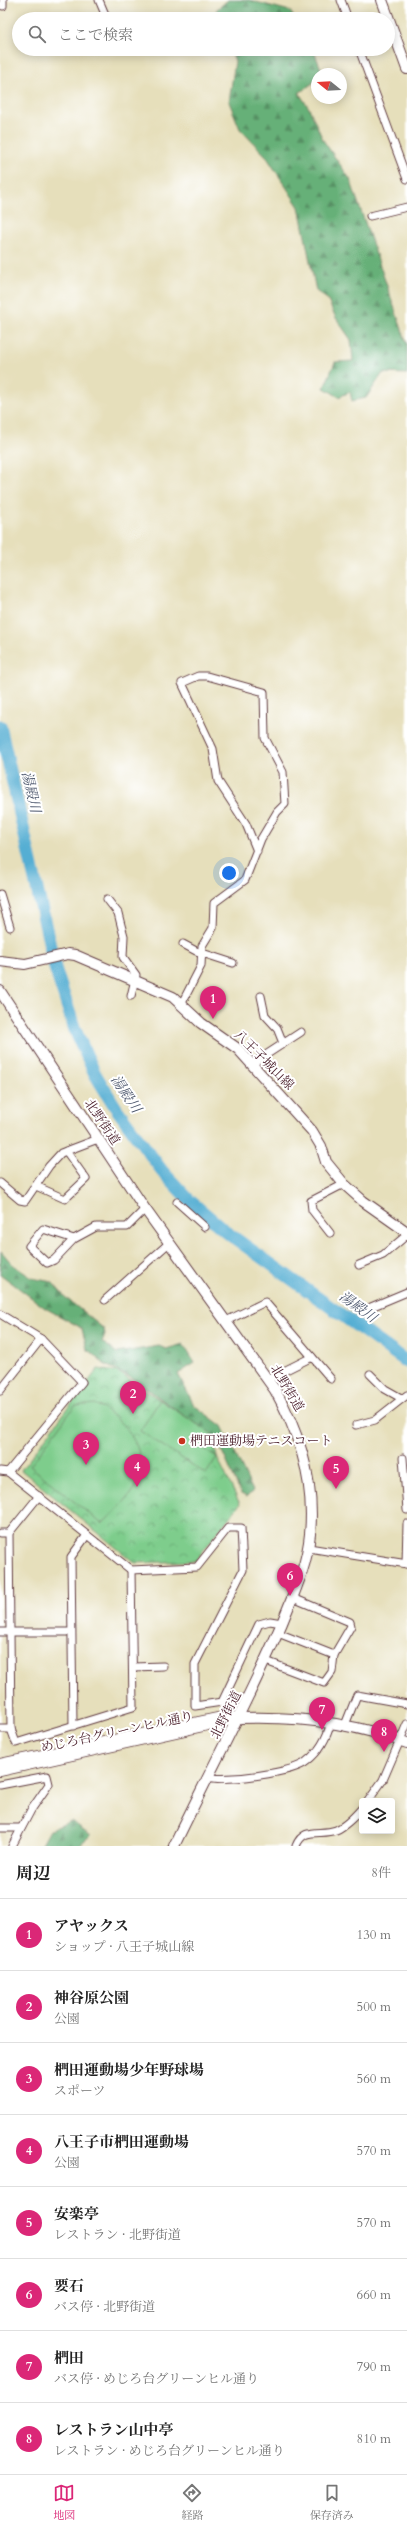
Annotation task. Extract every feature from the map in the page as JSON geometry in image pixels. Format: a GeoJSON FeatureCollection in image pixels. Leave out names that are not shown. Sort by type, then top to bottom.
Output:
{"type":"FeatureCollection","features":[{"type":"Feature","properties":{"kind":"main road"},"geometry":{"type":"LineString","coordinates":[[382,0],[386,12]]}},
{"type":"Feature","properties":{"kind":"main road"},"geometry":{"type":"LineString","coordinates":[[395,36],[407,69]]}},
{"type":"Feature","properties":{"kind":"main road","name":"八王子城山線"},"geometry":{"type":"LineString","coordinates":[[0,961],[20,964],[65,955],[80,956],[136,979],[182,1003],[201,1023],[238,1048],[312,1131],[321,1146],[326,1162],[344,1184],[363,1201],[407,1232]]}},
{"type":"Feature","properties":{"kind":"main road","name":"北野街道"},"geometry":{"type":"LineString","coordinates":[[0,991],[145,1209],[268,1379],[289,1415],[304,1456],[311,1497],[309,1548],[302,1574],[266,1661],[239,1718],[207,1777],[174,1846]]}},
{"type":"Feature","properties":{"kind":"main road","name":"めじろ台グリーンヒル通り"},"geometry":{"type":"LineString","coordinates":[[0,1764],[202,1720],[227,1716],[239,1718],[283,1718],[331,1722],[404,1742]]}},
{"type":"Feature","properties":{"kind":"main road","name":"めじろ台グリーンヒル通り"},"geometry":{"type":"LineString","coordinates":[[0,1771],[239,1718]]}},
{"type":"Feature","properties":{"kind":"street"},"geometry":{"type":"LineString","coordinates":[[99,0],[104,12]]}},
{"type":"Feature","properties":{"kind":"street"},"geometry":{"type":"LineString","coordinates":[[340,0],[345,12]]}},
{"type":"Feature","properties":{"kind":"street"},"geometry":{"type":"LineString","coordinates":[[362,56],[407,179]]}},
{"type":"Feature","properties":{"kind":"street"},"geometry":{"type":"LineString","coordinates":[[370,216],[407,206]]}},
{"type":"Feature","properties":{"kind":"street"},"geometry":{"type":"LineString","coordinates":[[182,1003],[198,976],[201,966],[202,946],[213,928],[214,903],[245,880],[257,851],[273,820],[285,804],[283,772],[265,738],[264,692],[198,676],[182,683],[213,749],[218,781],[246,824],[257,851]]}},
{"type":"Feature","properties":{"kind":"street"},"geometry":{"type":"LineString","coordinates":[[0,894],[10,927]]}},
{"type":"Feature","properties":{"kind":"street"},"geometry":{"type":"LineString","coordinates":[[107,899],[118,912],[124,936],[123,956],[134,971],[136,979],[131,996]]}},
{"type":"Feature","properties":{"kind":"street"},"geometry":{"type":"LineString","coordinates":[[183,944],[233,963]]}},
{"type":"Feature","properties":{"kind":"street"},"geometry":{"type":"LineString","coordinates":[[260,996],[264,1016],[277,1028],[283,1043]]}},
{"type":"Feature","properties":{"kind":"street"},"geometry":{"type":"LineString","coordinates":[[252,1064],[302,1032]]}},
{"type":"Feature","properties":{"kind":"street"},"geometry":{"type":"LineString","coordinates":[[0,1183],[20,1200],[25,1201],[49,1166],[66,1150],[98,1139]]}},
{"type":"Feature","properties":{"kind":"street"},"geometry":{"type":"LineString","coordinates":[[36,1186],[65,1199],[86,1179],[66,1150]]}},
{"type":"Feature","properties":{"kind":"street"},"geometry":{"type":"LineString","coordinates":[[330,1232],[312,1210],[311,1201],[344,1184]]}},
{"type":"Feature","properties":{"kind":"street"},"geometry":{"type":"LineString","coordinates":[[177,1202],[205,1228]]}},
{"type":"Feature","properties":{"kind":"street"},"geometry":{"type":"LineString","coordinates":[[74,1239],[43,1229],[30,1246],[47,1263],[54,1260],[74,1239],[96,1227],[127,1227],[145,1209]]}},
{"type":"Feature","properties":{"kind":"street"},"geometry":{"type":"LineString","coordinates":[[359,1265],[383,1255],[407,1235]]}},
{"type":"Feature","properties":{"kind":"street"},"geometry":{"type":"LineString","coordinates":[[105,1300],[169,1243]]}},
{"type":"Feature","properties":{"kind":"street"},"geometry":{"type":"LineString","coordinates":[[371,1307],[407,1292]]}},
{"type":"Feature","properties":{"kind":"street"},"geometry":{"type":"LineString","coordinates":[[226,1321],[265,1302],[331,1379]]}},
{"type":"Feature","properties":{"kind":"street"},"geometry":{"type":"LineString","coordinates":[[0,1314],[41,1339],[82,1382],[8,1472]]}},
{"type":"Feature","properties":{"kind":"street"},"geometry":{"type":"LineString","coordinates":[[0,1391],[41,1339]]}},
{"type":"Feature","properties":{"kind":"street"},"geometry":{"type":"LineString","coordinates":[[268,1379],[312,1357]]}},
{"type":"Feature","properties":{"kind":"street"},"geometry":{"type":"LineString","coordinates":[[370,1374],[385,1389],[404,1396]]}},
{"type":"Feature","properties":{"kind":"street"},"geometry":{"type":"LineString","coordinates":[[356,1425],[375,1420],[404,1396]]}},
{"type":"Feature","properties":{"kind":"street"},"geometry":{"type":"LineString","coordinates":[[402,1458],[407,1510]]}},
{"type":"Feature","properties":{"kind":"street"},"geometry":{"type":"LineString","coordinates":[[0,1471],[8,1472],[131,1570],[197,1567],[228,1528],[241,1528],[243,1570],[195,1664],[194,1706],[222,1702],[259,1624],[270,1621],[280,1628],[334,1655]]}},
{"type":"Feature","properties":{"kind":"street"},"geometry":{"type":"LineString","coordinates":[[39,1496],[9,1533],[11,1729],[14,1741],[18,1744],[133,1707],[131,1570]]}},
{"type":"Feature","properties":{"kind":"street"},"geometry":{"type":"LineString","coordinates":[[309,1548],[406,1564],[407,1524]]}},
{"type":"Feature","properties":{"kind":"street"},"geometry":{"type":"LineString","coordinates":[[0,1533],[9,1533]]}},
{"type":"Feature","properties":{"kind":"street"},"geometry":{"type":"LineString","coordinates":[[73,1726],[71,1556],[87,1535]]}},
{"type":"Feature","properties":{"kind":"street"},"geometry":{"type":"LineString","coordinates":[[266,1661],[324,1683],[332,1672],[334,1655],[351,1626],[350,1622],[293,1598]]}},
{"type":"Feature","properties":{"kind":"street"},"geometry":{"type":"LineString","coordinates":[[0,1632],[71,1632]]}},
{"type":"Feature","properties":{"kind":"street"},"geometry":{"type":"LineString","coordinates":[[133,1667],[163,1666]]}},
{"type":"Feature","properties":{"kind":"street"},"geometry":{"type":"LineString","coordinates":[[345,1725],[357,1695],[407,1704]]}},
{"type":"Feature","properties":{"kind":"street"},"geometry":{"type":"LineString","coordinates":[[207,1777],[215,1780],[262,1775],[306,1763],[324,1742],[331,1722]]}},
{"type":"Feature","properties":{"kind":"street"},"geometry":{"type":"LineString","coordinates":[[370,1798],[383,1780],[404,1742],[407,1724]]}},
{"type":"Feature","properties":{"kind":"street"},"geometry":{"type":"LineString","coordinates":[[0,1729],[11,1729]]}},
{"type":"Feature","properties":{"kind":"street"},"geometry":{"type":"LineString","coordinates":[[0,1785],[47,1776],[49,1784],[21,1828],[12,1846]]}},
{"type":"Feature","properties":{"kind":"street"},"geometry":{"type":"LineString","coordinates":[[296,1846],[298,1840],[308,1832],[337,1829],[359,1811]]}},
{"type":"Feature","properties":{"kind":"street"},"geometry":{"type":"LineString","coordinates":[[0,1828],[21,1828]]}},
{"type":"Feature","properties":{"kind":"green space"},"geometry":{"type":"Polygon","coordinates":[[[228,0],[249,0],[291,12],[217,12],[216,10],[228,0]]]}},
{"type":"Feature","properties":{"kind":"green space"},"geometry":{"type":"Polygon","coordinates":[[[233,56],[316,56],[321,68],[311,68],[311,84],[299,93],[309,108],[323,140],[350,179],[407,344],[407,374],[383,373],[366,398],[352,401],[350,392],[339,397],[324,388],[335,362],[353,361],[351,340],[336,318],[327,299],[316,291],[299,207],[266,156],[240,129],[229,102],[235,61],[233,56]]]}},
{"type":"Feature","properties":{"kind":"green space"},"geometry":{"type":"Polygon","coordinates":[[[1,1251],[13,1265],[32,1278],[52,1282],[65,1297],[104,1329],[105,1334],[102,1342],[117,1353],[159,1346],[166,1349],[183,1344],[195,1363],[178,1374],[194,1405],[222,1426],[253,1491],[247,1497],[241,1494],[217,1440],[135,1380],[104,1364],[87,1349],[82,1329],[45,1308],[0,1274],[1,1251]]]}},
{"type":"Feature","properties":{"kind":"green space"},"geometry":{"type":"Polygon","coordinates":[[[98,1369],[118,1372],[212,1434],[217,1457],[240,1504],[195,1561],[135,1563],[21,1470],[98,1369]]]}},
{"type":"Feature","properties":{"kind":"green space","name":"椚田運動場テニスコート"},"geometry":{"type":"Polygon","coordinates":[[[160,1400],[212,1434],[203,1448],[217,1457],[206,1474],[140,1431],[160,1400]]]}},
{"type":"Feature","properties":{"kind":"green space"},"geometry":{"type":"Polygon","coordinates":[[[95,1404],[107,1411],[127,1430],[139,1453],[140,1466],[138,1479],[131,1493],[102,1524],[30,1466],[75,1406],[95,1404]]]}},
{"type":"Feature","properties":{"kind":"green space"},"geometry":{"type":"Polygon","coordinates":[[[71,1821],[91,1835],[78,1846],[41,1846],[50,1830],[71,1821]]]}},
{"type":"Feature","properties":{"kind":"waterway","name":"湯殿川"},"geometry":{"type":"LineString","coordinates":[[0,726],[55,968],[75,1030],[95,1074],[116,1108],[163,1172],[190,1201],[229,1234],[407,1362]]}},
{"type":"Feature","properties":{"kind":"place","name":"アヤックス"},"geometry":{"type":"Point","coordinates":[213,1019]}},
{"type":"Feature","properties":{"kind":"place","name":"神谷原公園"},"geometry":{"type":"Point","coordinates":[133,1414]}},
{"type":"Feature","properties":{"kind":"place","name":"椚田運動場テニスコート"},"geometry":{"type":"Point","coordinates":[182,1441]}},
{"type":"Feature","properties":{"kind":"place","name":"椚田運動場少年野球場"},"geometry":{"type":"Point","coordinates":[86,1465]}},
{"type":"Feature","properties":{"kind":"place","name":"八王子市椚田運動場"},"geometry":{"type":"Point","coordinates":[137,1487]}},
{"type":"Feature","properties":{"kind":"place","name":"安楽亭"},"geometry":{"type":"Point","coordinates":[336,1489]}},
{"type":"Feature","properties":{"kind":"place","name":"要石"},"geometry":{"type":"Point","coordinates":[290,1596]}},
{"type":"Feature","properties":{"kind":"place","name":"椚田"},"geometry":{"type":"Point","coordinates":[322,1730]}},
{"type":"Feature","properties":{"kind":"place","name":"レストラン山中亭"},"geometry":{"type":"Point","coordinates":[384,1752]}}]}
